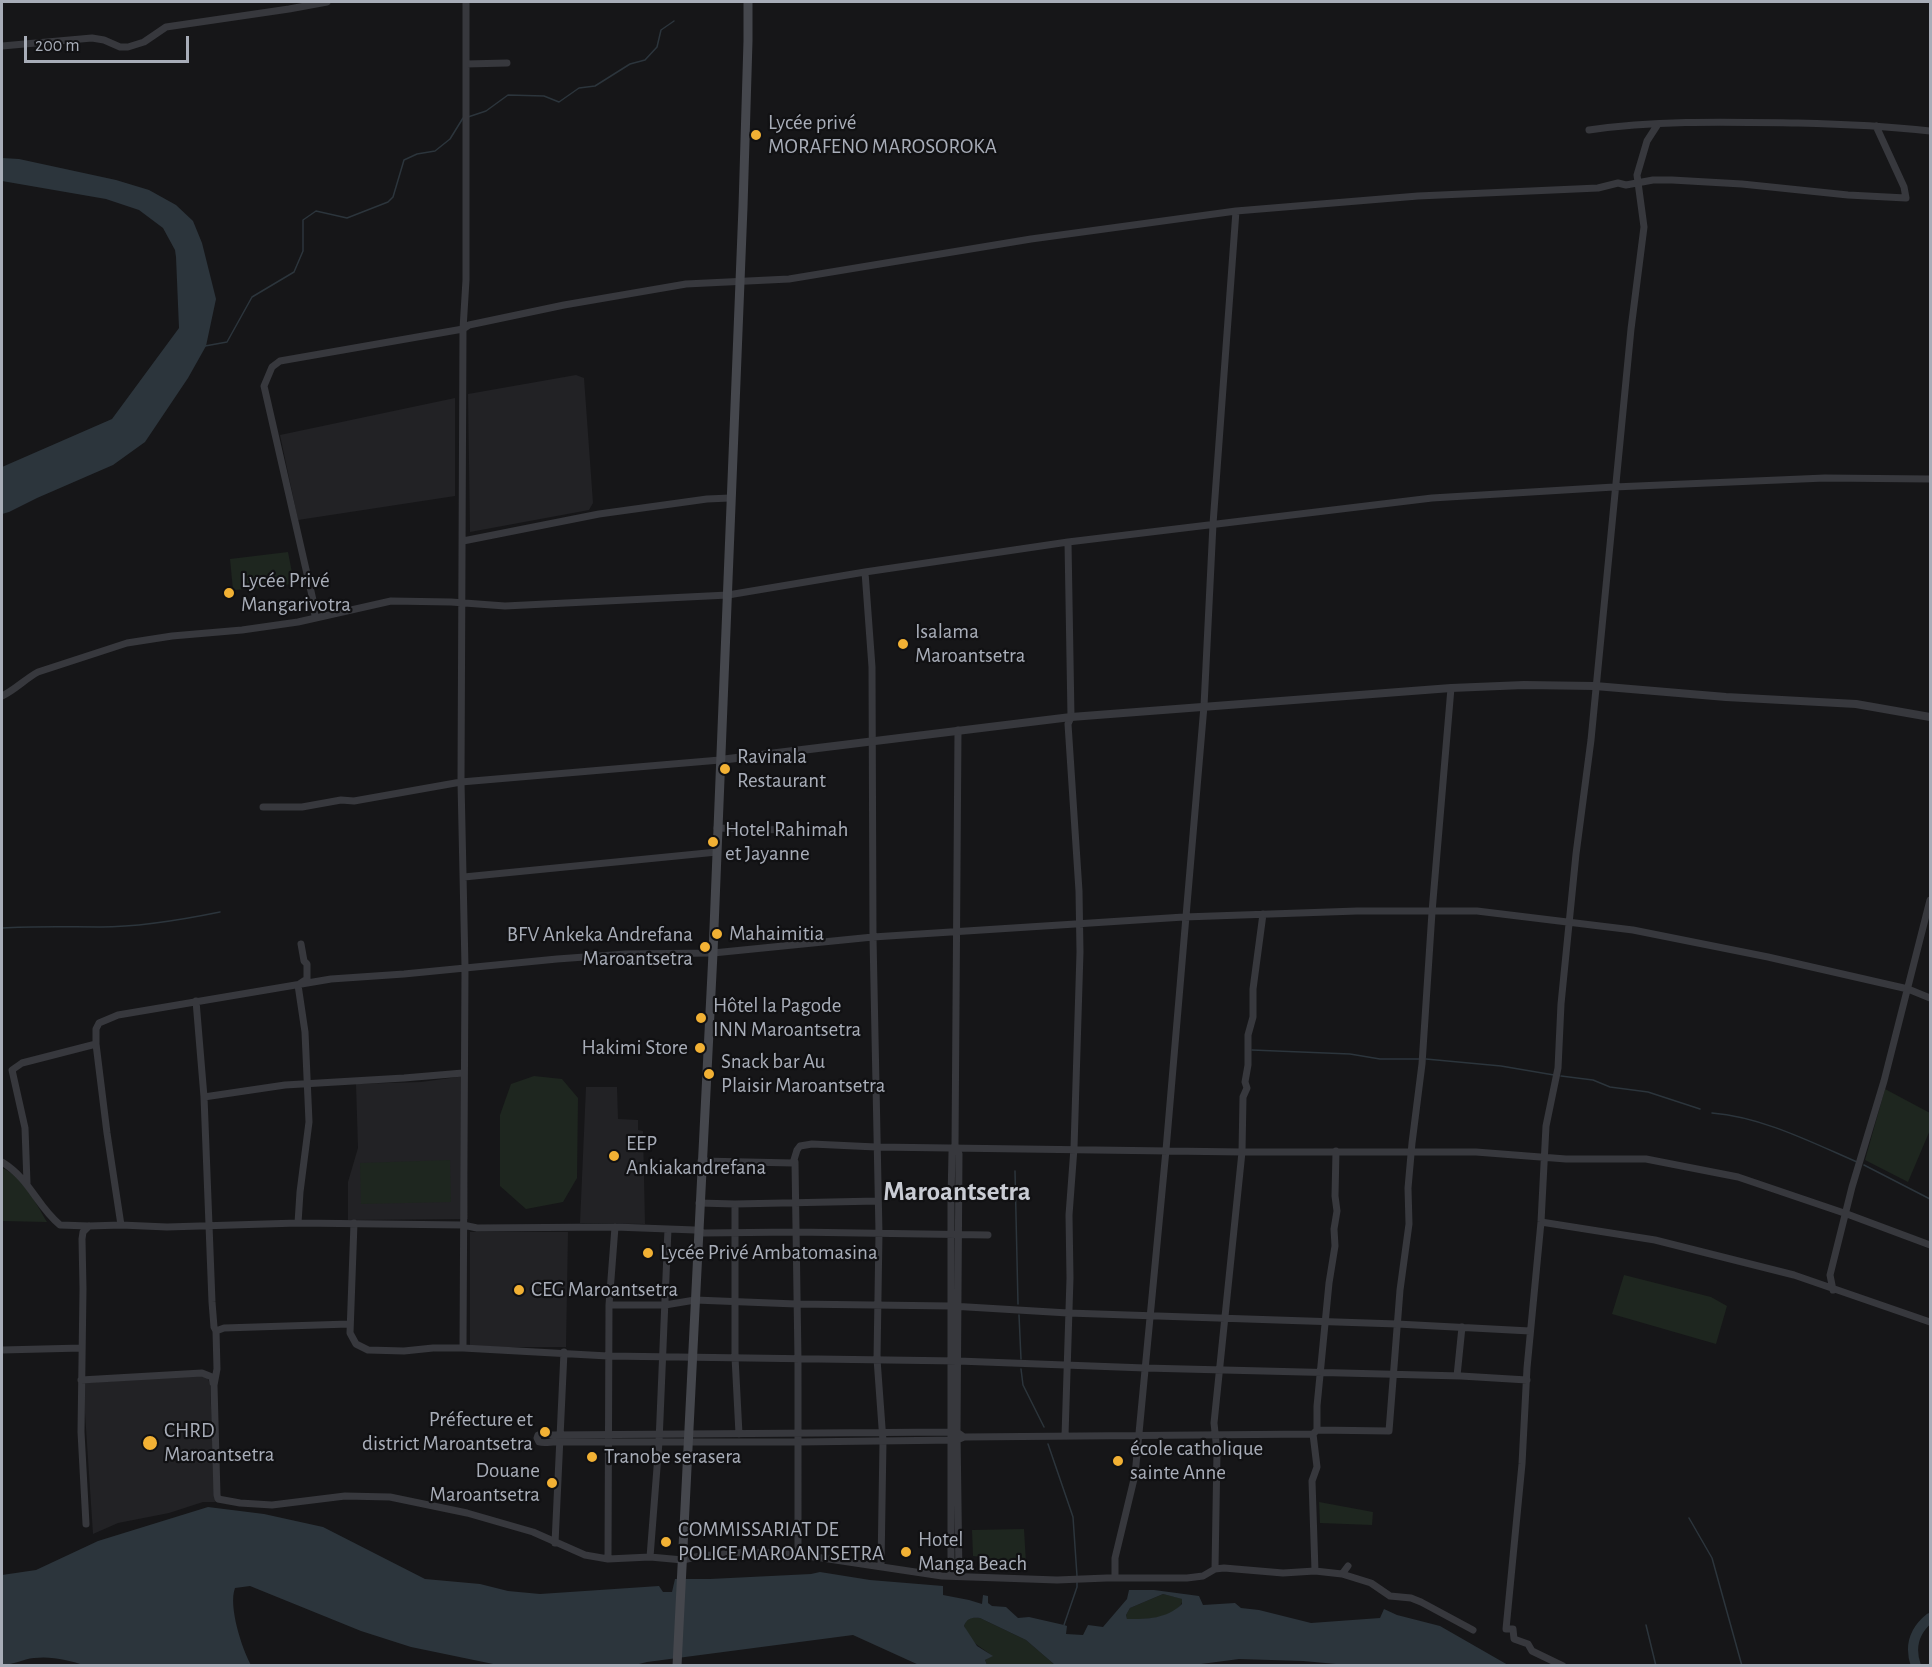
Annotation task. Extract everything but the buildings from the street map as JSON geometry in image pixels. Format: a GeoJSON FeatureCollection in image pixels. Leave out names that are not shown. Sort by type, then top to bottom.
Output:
{"type":"FeatureCollection","features":[{"type":"Feature","properties":{"kind":"main road"},"geometry":{"type":"LineString","coordinates":[[677,1665],[713,953],[748,65],[748,2]]}},
{"type":"Feature","properties":{"kind":"street"},"geometry":{"type":"LineString","coordinates":[[2,46],[92,38],[104,39],[121,48],[144,42],[166,27],[327,2]]}},
{"type":"Feature","properties":{"kind":"street"},"geometry":{"type":"LineString","coordinates":[[463,1348],[465,967],[461,782],[466,2]]}},
{"type":"Feature","properties":{"kind":"street"},"geometry":{"type":"LineString","coordinates":[[466,64],[507,63]]}},
{"type":"Feature","properties":{"kind":"street"},"geometry":{"type":"LineString","coordinates":[[1589,130],[1627,124],[1750,121],[1859,124],[1930,131]]}},
{"type":"Feature","properties":{"kind":"street"},"geometry":{"type":"LineString","coordinates":[[1563,1665],[1532,1651],[1528,1644],[1515,1639],[1513,1629],[1506,1629],[1522,1464],[1530,1331],[1541,1222],[1546,1126],[1558,1068],[1561,1004],[1576,854],[1591,740],[1614,487],[1644,227],[1637,175],[1644,148],[1658,124]]}},
{"type":"Feature","properties":{"kind":"street"},"geometry":{"type":"LineString","coordinates":[[315,617],[264,386],[268,373],[280,361],[463,329],[469,325],[572,303],[686,284],[789,279],[1030,239],[1236,211],[1418,196],[1598,188],[1618,183],[1637,184],[1653,180],[1740,183],[1848,195],[1906,198],[1904,187],[1876,126]]}},
{"type":"Feature","properties":{"kind":"street"},"geometry":{"type":"LineString","coordinates":[[1115,1578],[1115,1558],[1134,1488],[1166,1150],[1184,917],[1204,705],[1213,524],[1236,211]]}},
{"type":"Feature","properties":{"kind":"street"},"geometry":{"type":"LineString","coordinates":[[2,696],[38,672],[122,644],[175,635],[269,627],[391,601],[463,603],[485,606],[728,595],[1068,542],[1432,498],[1825,478],[1930,479]]}},
{"type":"Feature","properties":{"kind":"street"},"geometry":{"type":"LineString","coordinates":[[463,541],[597,515],[706,499],[730,498]]}},
{"type":"Feature","properties":{"kind":"street"},"geometry":{"type":"LineString","coordinates":[[1065,1436],[1070,1278],[1069,1215],[1079,1034],[1079,891],[1068,724],[1071,717],[1068,542]]}},
{"type":"Feature","properties":{"kind":"street"},"geometry":{"type":"LineString","coordinates":[[865,572],[872,651],[873,938],[879,1233],[877,1359],[883,1441],[881,1566]]}},
{"type":"Feature","properties":{"kind":"street"},"geometry":{"type":"LineString","coordinates":[[263,807],[302,807],[341,800],[354,801],[461,782],[720,760],[1071,717],[1204,705],[1451,688],[1524,685],[1595,686],[1726,697],[1857,704],[1930,717]]}},
{"type":"Feature","properties":{"kind":"street"},"geometry":{"type":"LineString","coordinates":[[560,1438],[798,1438],[882,1432],[956,1436],[1138,1436],[1389,1431],[1397,1324],[1409,1224],[1408,1188],[1422,1064],[1451,688]]}},
{"type":"Feature","properties":{"kind":"street"},"geometry":{"type":"LineString","coordinates":[[958,730],[955,1147],[952,1152],[959,1576]]}},
{"type":"Feature","properties":{"kind":"street"},"geometry":{"type":"LineString","coordinates":[[717,828],[782,830]]}},
{"type":"Feature","properties":{"kind":"street"},"geometry":{"type":"LineString","coordinates":[[464,877],[717,852]]}},
{"type":"Feature","properties":{"kind":"street"},"geometry":{"type":"LineString","coordinates":[[1833,1290],[1830,1275],[1884,1081],[1930,900]]}},
{"type":"Feature","properties":{"kind":"street"},"geometry":{"type":"LineString","coordinates":[[121,1225],[96,1044],[98,1024],[113,1016],[331,979],[626,954],[713,953],[873,938],[1184,917],[1357,911],[1478,911],[1666,936],[1768,957],[1908,990],[1930,998]]}},
{"type":"Feature","properties":{"kind":"street"},"geometry":{"type":"LineString","coordinates":[[1215,1569],[1217,1451],[1214,1423],[1242,1152],[1248,1035],[1253,1017],[1253,988],[1263,914]]}},
{"type":"Feature","properties":{"kind":"street"},"geometry":{"type":"LineString","coordinates":[[298,985],[307,979],[307,964],[304,961],[301,944]]}},
{"type":"Feature","properties":{"kind":"street"},"geometry":{"type":"LineString","coordinates":[[298,985],[305,1032],[309,1122],[298,1223]]}},
{"type":"Feature","properties":{"kind":"street"},"geometry":{"type":"LineString","coordinates":[[196,1001],[204,1097],[212,1302],[216,1331],[217,1369],[214,1385],[218,1499],[272,1505],[345,1496],[390,1497],[467,1513],[533,1532],[585,1555],[608,1558],[650,1557],[683,1560],[700,1556],[748,1552],[798,1554],[920,1574],[1074,1580],[1187,1578],[1203,1576],[1215,1569],[1283,1573],[1315,1571],[1342,1574],[1364,1580],[1390,1596],[1411,1598],[1473,1630]]}},
{"type":"Feature","properties":{"kind":"street"},"geometry":{"type":"LineString","coordinates":[[27,1182],[25,1128],[12,1070],[22,1063],[96,1044]]}},
{"type":"Feature","properties":{"kind":"street"},"geometry":{"type":"LineString","coordinates":[[204,1097],[285,1085],[463,1073]]}},
{"type":"Feature","properties":{"kind":"street"},"geometry":{"type":"LineString","coordinates":[[798,1554],[795,1162],[797,1150],[805,1144],[1242,1152],[1476,1152],[1544,1157],[1646,1159],[1738,1177],[1930,1245]]}},
{"type":"Feature","properties":{"kind":"street"},"geometry":{"type":"LineString","coordinates":[[1315,1571],[1312,1481],[1317,1467],[1315,1432],[1317,1406],[1329,1283],[1335,1246],[1336,1151]]}},
{"type":"Feature","properties":{"kind":"street"},"geometry":{"type":"LineString","coordinates":[[701,1161],[795,1162]]}},
{"type":"Feature","properties":{"kind":"street"},"geometry":{"type":"LineString","coordinates":[[2,1162],[27,1182],[47,1212],[60,1225],[167,1227],[298,1223],[463,1224],[477,1228],[615,1227],[698,1232],[988,1234]]}},
{"type":"Feature","properties":{"kind":"street"},"geometry":{"type":"LineString","coordinates":[[699,1203],[878,1201]]}},
{"type":"Feature","properties":{"kind":"street"},"geometry":{"type":"LineString","coordinates":[[735,1204],[735,1357],[739,1434]]}},
{"type":"Feature","properties":{"kind":"street"},"geometry":{"type":"LineString","coordinates":[[1541,1222],[1655,1240],[1794,1275],[1930,1322]]}},
{"type":"Feature","properties":{"kind":"street"},"geometry":{"type":"LineString","coordinates":[[354,1223],[349,1324],[352,1339],[356,1344],[368,1350],[463,1348],[608,1356],[954,1361],[1527,1380]]}},
{"type":"Feature","properties":{"kind":"street"},"geometry":{"type":"LineString","coordinates":[[86,1524],[81,1432],[82,1232],[89,1226]]}},
{"type":"Feature","properties":{"kind":"street"},"geometry":{"type":"LineString","coordinates":[[608,1558],[609,1305],[615,1227]]}},
{"type":"Feature","properties":{"kind":"street"},"geometry":{"type":"LineString","coordinates":[[650,1557],[663,1357],[668,1229]]}},
{"type":"Feature","properties":{"kind":"street"},"geometry":{"type":"LineString","coordinates":[[609,1305],[664,1305],[695,1300],[955,1307],[1530,1331]]}},
{"type":"Feature","properties":{"kind":"street"},"geometry":{"type":"LineString","coordinates":[[216,1331],[224,1328],[349,1324]]}},
{"type":"Feature","properties":{"kind":"street"},"geometry":{"type":"LineString","coordinates":[[1457,1376],[1462,1327]]}},
{"type":"Feature","properties":{"kind":"street"},"geometry":{"type":"LineString","coordinates":[[2,1350],[82,1348]]}},
{"type":"Feature","properties":{"kind":"street"},"geometry":{"type":"LineString","coordinates":[[555,1542],[564,1352]]}},
{"type":"Feature","properties":{"kind":"street"},"geometry":{"type":"LineString","coordinates":[[81,1380],[202,1373],[212,1377],[214,1385]]}},
{"type":"Feature","properties":{"kind":"street"},"geometry":{"type":"LineString","coordinates":[[688,1438],[739,1434],[883,1441],[956,1436]]}},
{"type":"Feature","properties":{"kind":"street"},"geometry":{"type":"LineString","coordinates":[[951,1576],[956,1436]]}},
{"type":"Feature","properties":{"kind":"street"},"geometry":{"type":"LineString","coordinates":[[1342,1574],[1348,1566]]}},
{"type":"Feature","properties":{"kind":"shaded area"},"geometry":{"type":"Polygon","coordinates":[[[2,158],[19,159],[116,180],[149,190],[176,205],[193,221],[202,243],[216,299],[206,346],[188,378],[145,442],[113,465],[2,514],[2,467],[112,419],[179,328],[175,250],[163,228],[139,210],[106,199],[2,181],[2,158]]]}},
{"type":"Feature","properties":{"kind":"shaded area"},"geometry":{"type":"Polygon","coordinates":[[[576,375],[584,378],[593,503],[589,510],[470,532],[468,394],[576,375]]]}},
{"type":"Feature","properties":{"kind":"shaded area"},"geometry":{"type":"Polygon","coordinates":[[[455,398],[455,496],[298,520],[280,435],[455,398]]]}},
{"type":"Feature","properties":{"kind":"shaded area"},"geometry":{"type":"Polygon","coordinates":[[[288,552],[294,583],[278,587],[233,590],[230,559],[288,552]]]}},
{"type":"Feature","properties":{"kind":"shaded area"},"geometry":{"type":"Polygon","coordinates":[[[465,1076],[468,1219],[348,1220],[348,1182],[358,1148],[356,1084],[421,1082],[465,1076]]]}},
{"type":"Feature","properties":{"kind":"shaded area"},"geometry":{"type":"Polygon","coordinates":[[[534,1076],[562,1079],[578,1098],[577,1178],[563,1202],[526,1209],[500,1186],[500,1115],[511,1084],[534,1076]]]}},
{"type":"Feature","properties":{"kind":"shaded area","name":"EEP Ankiakandrefana"},"geometry":{"type":"Polygon","coordinates":[[[586,1087],[617,1087],[618,1119],[638,1120],[638,1130],[643,1131],[645,1224],[580,1223],[586,1087]]]}},
{"type":"Feature","properties":{"kind":"shaded area"},"geometry":{"type":"Polygon","coordinates":[[[1885,1089],[1930,1113],[1930,1130],[1908,1182],[1865,1160],[1885,1089]]]}},
{"type":"Feature","properties":{"kind":"shaded area"},"geometry":{"type":"Polygon","coordinates":[[[450,1160],[451,1202],[361,1204],[360,1163],[450,1160]]]}},
{"type":"Feature","properties":{"kind":"shaded area"},"geometry":{"type":"Polygon","coordinates":[[[2,1168],[17,1177],[23,1184],[47,1222],[2,1221],[2,1168]]]}},
{"type":"Feature","properties":{"kind":"shaded area","name":"CEG Maroantsetra"},"geometry":{"type":"Polygon","coordinates":[[[470,1232],[568,1232],[566,1347],[470,1347],[470,1232]]]}},
{"type":"Feature","properties":{"kind":"shaded area"},"geometry":{"type":"Polygon","coordinates":[[[1624,1275],[1711,1297],[1727,1306],[1716,1344],[1612,1314],[1624,1275]]]}},
{"type":"Feature","properties":{"kind":"shaded area","name":"CHRD Maroantsetra"},"geometry":{"type":"Polygon","coordinates":[[[203,1375],[210,1384],[215,1502],[203,1502],[169,1513],[118,1523],[93,1534],[83,1383],[203,1375]]]}},
{"type":"Feature","properties":{"kind":"shaded area"},"geometry":{"type":"Polygon","coordinates":[[[1319,1502],[1373,1512],[1372,1525],[1320,1523],[1319,1502]]]}},
{"type":"Feature","properties":{"kind":"shaded area"},"geometry":{"type":"Polygon","coordinates":[[[208,1507],[264,1514],[323,1527],[425,1579],[480,1584],[508,1591],[540,1594],[659,1586],[663,1592],[672,1592],[675,1579],[820,1572],[870,1580],[943,1586],[943,1595],[982,1604],[983,1595],[988,1596],[988,1603],[992,1606],[1006,1607],[1018,1618],[1029,1617],[1064,1625],[1067,1626],[1066,1634],[1083,1635],[1088,1625],[1103,1627],[1127,1599],[1129,1590],[1154,1590],[1199,1596],[1203,1605],[1235,1603],[1241,1608],[1259,1610],[1311,1623],[1380,1618],[1384,1609],[1397,1615],[1440,1626],[1508,1665],[1358,1666],[1239,1659],[1186,1666],[1055,1665],[1026,1640],[980,1618],[975,1618],[968,1620],[964,1626],[977,1646],[993,1656],[985,1660],[987,1665],[919,1665],[853,1635],[635,1665],[498,1665],[411,1647],[361,1631],[250,1586],[235,1588],[233,1605],[240,1638],[251,1665],[86,1666],[60,1659],[41,1658],[2,1665],[2,1575],[36,1570],[98,1541],[208,1507]],[[1163,1594],[1130,1608],[1126,1615],[1127,1619],[1149,1618],[1170,1613],[1182,1604],[1182,1599],[1163,1594]]]}},
{"type":"Feature","properties":{"kind":"shaded area"},"geometry":{"type":"Polygon","coordinates":[[[1024,1529],[1026,1563],[973,1556],[972,1530],[1024,1529]]]}},
{"type":"Feature","properties":{"kind":"shaded area"},"geometry":{"type":"Polygon","coordinates":[[[1163,1594],[1183,1599],[1175,1611],[1159,1617],[1127,1619],[1126,1615],[1130,1608],[1163,1594]]]}},
{"type":"Feature","properties":{"kind":"shaded area"},"geometry":{"type":"Polygon","coordinates":[[[972,1617],[980,1618],[1026,1640],[1055,1665],[987,1665],[985,1660],[992,1656],[973,1641],[964,1626],[966,1621],[972,1617]]]}},
{"type":"Feature","properties":{"kind":"waterway"},"geometry":{"type":"LineString","coordinates":[[468,117],[486,111],[508,95],[544,96],[559,102],[579,88],[595,86],[630,64],[645,60],[657,47],[661,30],[674,21]]}},
{"type":"Feature","properties":{"kind":"waterway"},"geometry":{"type":"LineString","coordinates":[[205,346],[227,342],[252,297],[294,272],[303,251],[303,220],[316,211],[347,218],[388,202],[393,197],[404,160],[417,154],[435,151],[450,139],[463,118]]}},
{"type":"Feature","properties":{"kind":"waterway"},"geometry":{"type":"LineString","coordinates":[[2,928],[130,926],[220,912]]}},
{"type":"Feature","properties":{"kind":"waterway"},"geometry":{"type":"LineString","coordinates":[[1252,1050],[1350,1054],[1380,1059],[1419,1059]]}},
{"type":"Feature","properties":{"kind":"waterway"},"geometry":{"type":"LineString","coordinates":[[1426,1059],[1501,1066],[1554,1075]]}},
{"type":"Feature","properties":{"kind":"waterway"},"geometry":{"type":"LineString","coordinates":[[1561,1076],[1593,1080],[1610,1087],[1648,1092],[1700,1109]]}},
{"type":"Feature","properties":{"kind":"waterway"},"geometry":{"type":"LineString","coordinates":[[1712,1113],[1731,1115],[1768,1125],[1857,1162]]}},
{"type":"Feature","properties":{"kind":"waterway"},"geometry":{"type":"LineString","coordinates":[[1864,1165],[1930,1199]]}},
{"type":"Feature","properties":{"kind":"waterway"},"geometry":{"type":"LineString","coordinates":[[1015,1171],[1018,1304]]}},
{"type":"Feature","properties":{"kind":"waterway"},"geometry":{"type":"LineString","coordinates":[[1019,1315],[1021,1359]]}},
{"type":"Feature","properties":{"kind":"waterway"},"geometry":{"type":"LineString","coordinates":[[1021,1369],[1023,1385],[1044,1427]]}},
{"type":"Feature","properties":{"kind":"waterway"},"geometry":{"type":"LineString","coordinates":[[1048,1444],[1073,1517],[1077,1576]]}},
{"type":"Feature","properties":{"kind":"waterway"},"geometry":{"type":"LineString","coordinates":[[1689,1518],[1712,1558],[1742,1666]]}},
{"type":"Feature","properties":{"kind":"waterway"},"geometry":{"type":"LineString","coordinates":[[1064,1625],[1077,1581]]}},
{"type":"Feature","properties":{"kind":"waterway"},"geometry":{"type":"LineString","coordinates":[[1916,1666],[1913,1645],[1917,1633],[1930,1618]]}},
{"type":"Feature","properties":{"kind":"waterway"},"geometry":{"type":"LineString","coordinates":[[1646,1625],[1656,1666]]}},
{"type":"Feature","properties":{"kind":"place","name":"Lycée privé MORAFENO MAROSOROKA"},"geometry":{"type":"Point","coordinates":[756,135]}},
{"type":"Feature","properties":{"kind":"place","name":"Lycée Privé Mangarivotra"},"geometry":{"type":"Point","coordinates":[229,593]}},
{"type":"Feature","properties":{"kind":"place","name":"Isalama Maroantsetra"},"geometry":{"type":"Point","coordinates":[903,644]}},
{"type":"Feature","properties":{"kind":"place","name":"Ravinala Restaurant"},"geometry":{"type":"Point","coordinates":[725,769]}},
{"type":"Feature","properties":{"kind":"place","name":"Hotel Rahimah et Jayanne"},"geometry":{"type":"Point","coordinates":[713,842]}},
{"type":"Feature","properties":{"kind":"place","name":"Mahaimitia"},"geometry":{"type":"Point","coordinates":[717,934]}},
{"type":"Feature","properties":{"kind":"place","name":"BFV Ankeka Andrefana Maroantsetra"},"geometry":{"type":"Point","coordinates":[705,947]}},
{"type":"Feature","properties":{"kind":"place","name":"Hôtel la Pagode INN Maroantsetra"},"geometry":{"type":"Point","coordinates":[701,1018]}},
{"type":"Feature","properties":{"kind":"place","name":"Hakimi Store"},"geometry":{"type":"Point","coordinates":[700,1048]}},
{"type":"Feature","properties":{"kind":"place","name":"Snack bar Au Plaisir Maroantsetra"},"geometry":{"type":"Point","coordinates":[709,1074]}},
{"type":"Feature","properties":{"kind":"place","name":"EEP Ankiakandrefana"},"geometry":{"type":"Point","coordinates":[614,1156]}},
{"type":"Feature","properties":{"kind":"place","name":"Lycée Privé Ambatomasina"},"geometry":{"type":"Point","coordinates":[648,1253]}},
{"type":"Feature","properties":{"kind":"place","name":"CEG Maroantsetra"},"geometry":{"type":"Point","coordinates":[519,1290]}},
{"type":"Feature","properties":{"kind":"place","name":"Préfecture et district Maroantsetra"},"geometry":{"type":"Point","coordinates":[545,1432]}},
{"type":"Feature","properties":{"kind":"place","name":"CHRD Maroantsetra"},"geometry":{"type":"Point","coordinates":[150,1443]}},
{"type":"Feature","properties":{"kind":"place","name":"Tranobe serasera"},"geometry":{"type":"Point","coordinates":[592,1457]}},
{"type":"Feature","properties":{"kind":"place","name":"école catholique sainte Anne"},"geometry":{"type":"Point","coordinates":[1118,1461]}},
{"type":"Feature","properties":{"kind":"place","name":"Douane Maroantsetra"},"geometry":{"type":"Point","coordinates":[552,1483]}},
{"type":"Feature","properties":{"kind":"place","name":"COMMISSARIAT DE POLICE MAROANTSETRA"},"geometry":{"type":"Point","coordinates":[666,1542]}},
{"type":"Feature","properties":{"kind":"place","name":"Hotel Manga Beach"},"geometry":{"type":"Point","coordinates":[906,1552]}},
{"type":"Feature","properties":{"kind":"district","name":"Maroantsetra"},"geometry":{"type":"Point","coordinates":[957,1192]}}]}
